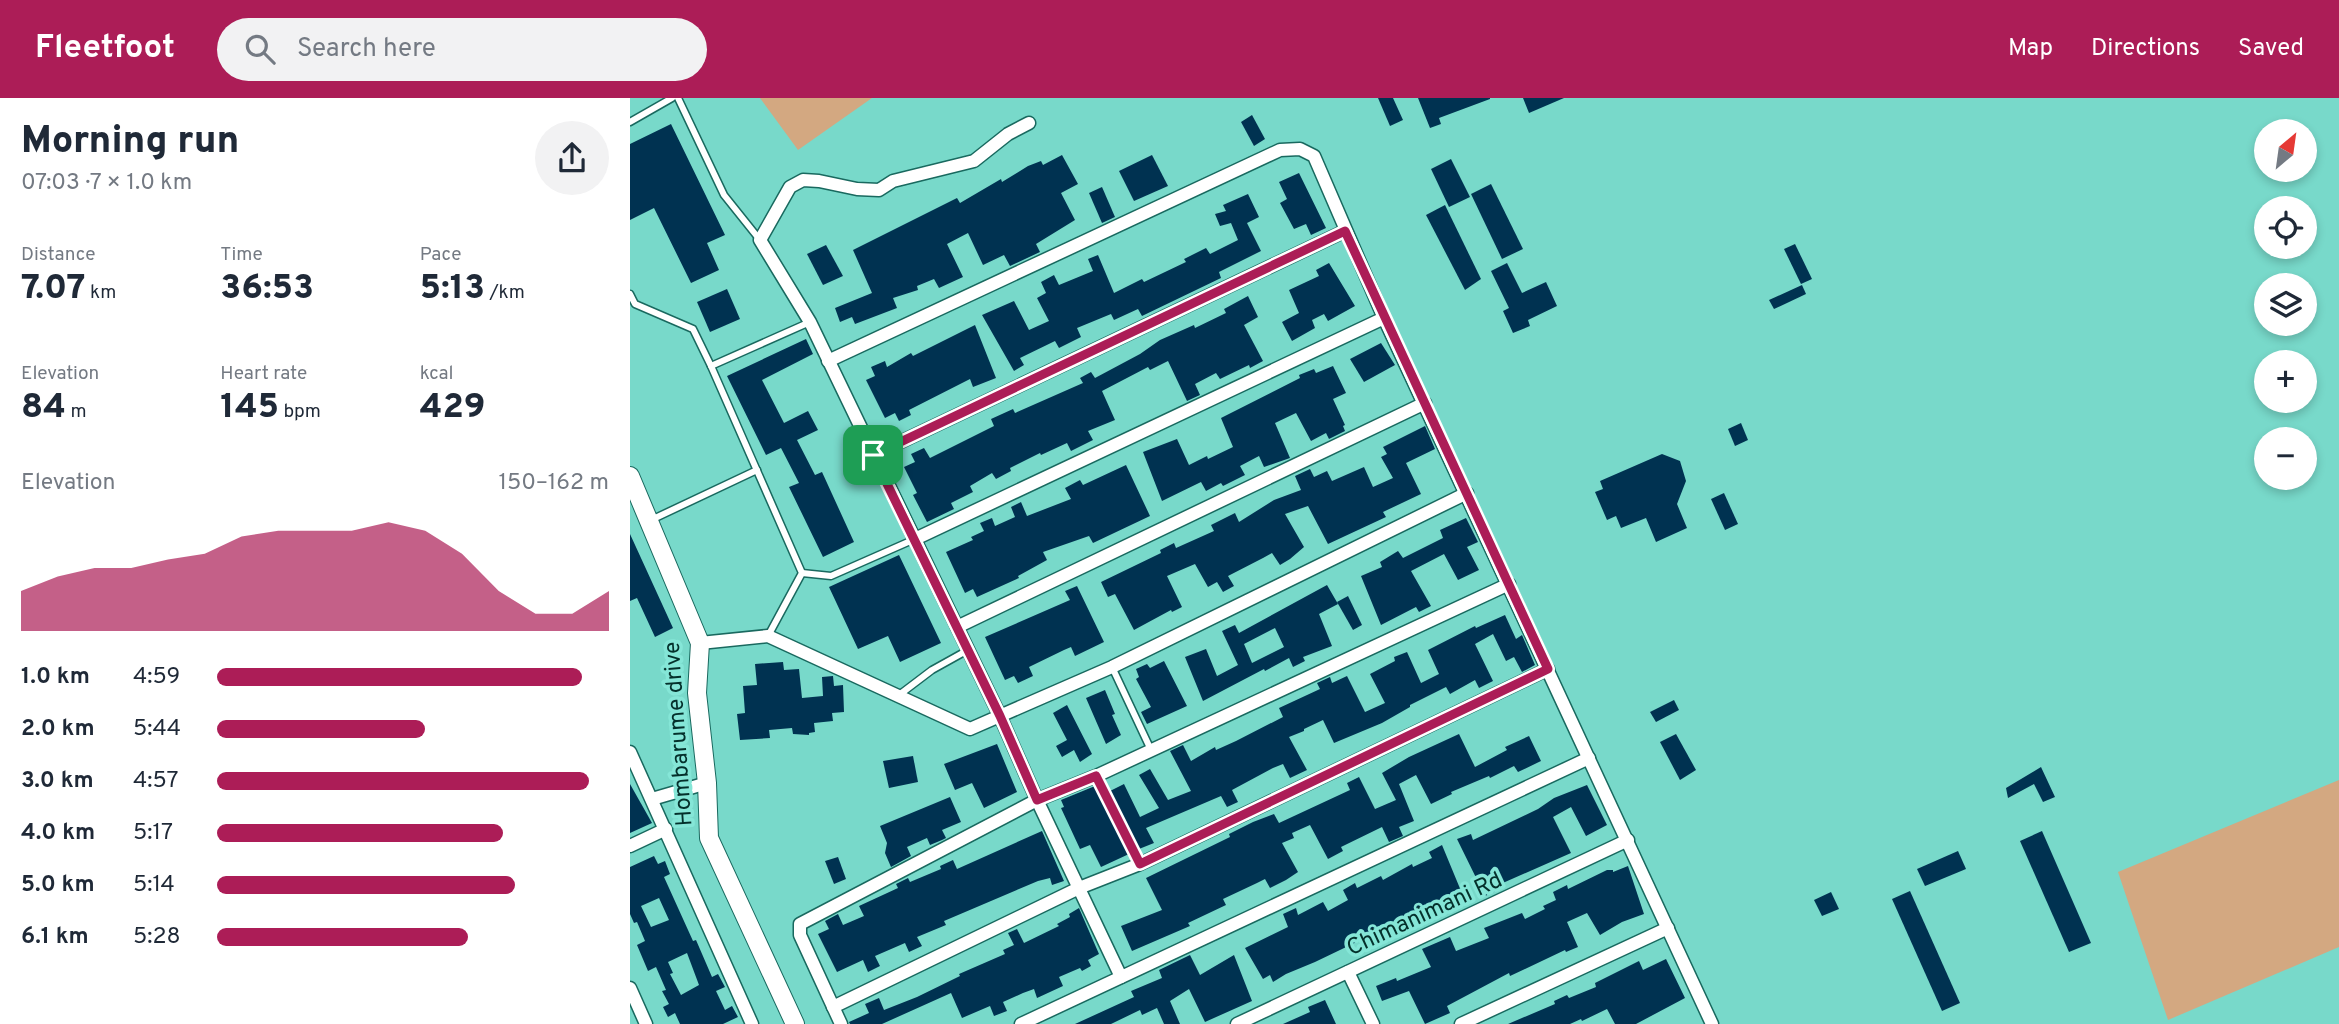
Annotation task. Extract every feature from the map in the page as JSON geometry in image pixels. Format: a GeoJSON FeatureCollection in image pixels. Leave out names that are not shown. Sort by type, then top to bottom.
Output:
{"type":"FeatureCollection","features":[{"type":"Feature","properties":{"kind":"street"},"geometry":{"type":"LineString","coordinates":[[1029,123],[1008,134],[974,161],[892,181],[879,190],[857,190],[803,180],[790,187],[760,240],[810,322],[1000,716],[1121,976]]}},
{"type":"Feature","properties":{"kind":"street"},"geometry":{"type":"LineString","coordinates":[[828,362],[1280,150],[1300,149],[1314,156],[1384,318],[1668,928],[1706,1022]]}},
{"type":"Feature","properties":{"kind":"street"},"geometry":{"type":"LineString","coordinates":[[873,455],[1345,231]]}},
{"type":"Feature","properties":{"kind":"street"},"geometry":{"type":"LineString","coordinates":[[915,539],[1384,318]]}},
{"type":"Feature","properties":{"kind":"street"},"geometry":{"type":"LineString","coordinates":[[957,627],[1425,403]]}},
{"type":"Feature","properties":{"kind":"street","name":"Hombarume drive"},"geometry":{"type":"LineString","coordinates":[[630,476],[700,643],[698,693],[707,783],[709,838],[794,1024]]}},
{"type":"Feature","properties":{"kind":"street"},"geometry":{"type":"LineString","coordinates":[[700,643],[768,636],[970,729],[1112,667],[1467,493]]}},
{"type":"Feature","properties":{"kind":"street"},"geometry":{"type":"LineString","coordinates":[[841,1024],[800,935],[800,924],[1037,800],[1151,751],[1509,584]]}},
{"type":"Feature","properties":{"kind":"street"},"geometry":{"type":"LineString","coordinates":[[833,1007],[1079,888],[1140,864],[1548,669]]}},
{"type":"Feature","properties":{"kind":"street"},"geometry":{"type":"LineString","coordinates":[[630,752],[752,1024]]}},
{"type":"Feature","properties":{"kind":"street"},"geometry":{"type":"LineString","coordinates":[[1021,1024],[1589,758]]}},
{"type":"Feature","properties":{"kind":"street"},"geometry":{"type":"LineString","coordinates":[[652,799],[707,783]]}},
{"type":"Feature","properties":{"kind":"street"},"geometry":{"type":"LineString","coordinates":[[630,846],[666,829]]}},
{"type":"Feature","properties":{"kind":"street","name":"Chimanimani Rd"},"geometry":{"type":"LineString","coordinates":[[1237,1024],[1628,840]]}},
{"type":"Feature","properties":{"kind":"street"},"geometry":{"type":"LineString","coordinates":[[1461,1024],[1668,928]]}},
{"type":"Feature","properties":{"kind":"street"},"geometry":{"type":"LineString","coordinates":[[1348,972],[1373,1024]]}},
{"type":"Feature","properties":{"kind":"street"},"geometry":{"type":"LineString","coordinates":[[630,988],[646,1024]]}},
{"type":"Feature","properties":{"kind":"lane"},"geometry":{"type":"LineString","coordinates":[[630,122],[671,98]]}},
{"type":"Feature","properties":{"kind":"lane"},"geometry":{"type":"LineString","coordinates":[[677,98],[724,195],[760,240]]}},
{"type":"Feature","properties":{"kind":"lane"},"geometry":{"type":"LineString","coordinates":[[630,294],[635,304],[692,329],[711,366],[802,573]]}},
{"type":"Feature","properties":{"kind":"lane"},"geometry":{"type":"LineString","coordinates":[[711,366],[810,322]]}},
{"type":"Feature","properties":{"kind":"lane"},"geometry":{"type":"LineString","coordinates":[[649,520],[757,470]]}},
{"type":"Feature","properties":{"kind":"lane"},"geometry":{"type":"LineString","coordinates":[[802,573],[831,576],[915,539]]}},
{"type":"Feature","properties":{"kind":"lane"},"geometry":{"type":"LineString","coordinates":[[768,636],[802,573]]}},
{"type":"Feature","properties":{"kind":"lane"},"geometry":{"type":"LineString","coordinates":[[897,696],[932,670],[968,650]]}},
{"type":"Feature","properties":{"kind":"lane"},"geometry":{"type":"LineString","coordinates":[[1112,667],[1151,751]]}},
{"type":"Feature","properties":{"kind":"lane"},"geometry":{"type":"LineString","coordinates":[[1096,776],[1140,864]]}},
{"type":"Feature","properties":{"kind":"shaded area"},"geometry":{"type":"Polygon","coordinates":[[[760,98],[872,98],[798,150],[760,98]]]}},
{"type":"Feature","properties":{"kind":"shaded area"},"geometry":{"type":"Polygon","coordinates":[[[2339,780],[2339,947],[2168,1020],[2118,872],[2339,780]]]}},
{"type":"Feature","properties":{"kind":"building"},"geometry":{"type":"Polygon","coordinates":[[[1378,98],[1393,98],[1403,120],[1390,126],[1378,98]]]}},
{"type":"Feature","properties":{"kind":"building"},"geometry":{"type":"Polygon","coordinates":[[[1418,98],[1490,99],[1439,118],[1441,124],[1430,128],[1418,98]]]}},
{"type":"Feature","properties":{"kind":"building"},"geometry":{"type":"Polygon","coordinates":[[[1523,98],[1564,98],[1529,113],[1523,98]]]}},
{"type":"Feature","properties":{"kind":"building"},"geometry":{"type":"Polygon","coordinates":[[[1252,115],[1265,139],[1254,146],[1241,122],[1252,115]]]}},
{"type":"Feature","properties":{"kind":"building"},"geometry":{"type":"Polygon","coordinates":[[[671,124],[725,235],[707,243],[719,270],[691,283],[654,208],[630,220],[630,144],[671,124]]]}},
{"type":"Feature","properties":{"kind":"building"},"geometry":{"type":"Polygon","coordinates":[[[1062,155],[1078,184],[1061,193],[1075,220],[1036,244],[1040,252],[1010,266],[1004,255],[983,265],[968,233],[947,244],[963,277],[939,288],[934,279],[917,286],[918,290],[893,298],[897,308],[855,324],[852,317],[840,322],[835,308],[872,293],[853,250],[957,198],[960,203],[1028,166],[1041,161],[1043,165],[1062,155]]]}},
{"type":"Feature","properties":{"kind":"building"},"geometry":{"type":"Polygon","coordinates":[[[1152,155],[1168,186],[1134,201],[1119,171],[1152,155]]]}},
{"type":"Feature","properties":{"kind":"building"},"geometry":{"type":"Polygon","coordinates":[[[1451,159],[1470,197],[1449,207],[1431,169],[1451,159]]]}},
{"type":"Feature","properties":{"kind":"building"},"geometry":{"type":"Polygon","coordinates":[[[1299,173],[1326,228],[1311,235],[1306,224],[1294,229],[1280,203],[1287,199],[1279,182],[1299,173]]]}},
{"type":"Feature","properties":{"kind":"building"},"geometry":{"type":"Polygon","coordinates":[[[1491,184],[1523,249],[1502,259],[1471,194],[1491,184]]]}},
{"type":"Feature","properties":{"kind":"building"},"geometry":{"type":"Polygon","coordinates":[[[1102,187],[1115,217],[1102,223],[1089,193],[1102,187]]]}},
{"type":"Feature","properties":{"kind":"building"},"geometry":{"type":"Polygon","coordinates":[[[1248,194],[1259,217],[1247,223],[1261,251],[1219,272],[1221,278],[1142,316],[1138,309],[1114,320],[1111,314],[1077,328],[1081,337],[1059,348],[1055,341],[1020,358],[1024,365],[1014,371],[982,315],[1014,301],[1029,330],[1049,321],[1037,298],[1046,293],[1041,282],[1054,275],[1059,285],[1093,271],[1088,259],[1098,255],[1114,293],[1186,262],[1184,259],[1206,248],[1210,254],[1238,240],[1231,223],[1220,226],[1215,214],[1226,211],[1223,205],[1248,194]]]}},
{"type":"Feature","properties":{"kind":"building"},"geometry":{"type":"Polygon","coordinates":[[[1445,205],[1481,279],[1465,290],[1426,215],[1445,205]]]}},
{"type":"Feature","properties":{"kind":"building"},"geometry":{"type":"Polygon","coordinates":[[[1795,244],[1812,279],[1801,284],[1784,249],[1795,244]]]}},
{"type":"Feature","properties":{"kind":"building"},"geometry":{"type":"Polygon","coordinates":[[[826,245],[843,276],[823,285],[807,254],[826,245]]]}},
{"type":"Feature","properties":{"kind":"building"},"geometry":{"type":"Polygon","coordinates":[[[1329,263],[1355,306],[1328,321],[1324,314],[1312,320],[1315,328],[1292,341],[1282,322],[1299,313],[1289,290],[1319,276],[1316,270],[1329,263]]]}},
{"type":"Feature","properties":{"kind":"building"},"geometry":{"type":"Polygon","coordinates":[[[1507,263],[1522,293],[1546,282],[1557,306],[1528,320],[1530,326],[1513,333],[1503,311],[1509,308],[1491,271],[1507,263]]]}},
{"type":"Feature","properties":{"kind":"building"},"geometry":{"type":"Polygon","coordinates":[[[1802,285],[1806,294],[1774,309],[1769,300],[1802,285]]]}},
{"type":"Feature","properties":{"kind":"building"},"geometry":{"type":"Polygon","coordinates":[[[727,289],[740,319],[710,332],[697,302],[727,289]]]}},
{"type":"Feature","properties":{"kind":"building"},"geometry":{"type":"Polygon","coordinates":[[[1248,296],[1258,317],[1244,325],[1263,361],[1220,379],[1216,373],[1195,384],[1200,395],[1187,401],[1168,361],[1150,370],[1148,367],[1102,391],[1115,420],[1088,431],[1093,440],[1071,451],[1067,443],[1041,455],[1040,453],[1010,468],[1011,471],[996,479],[992,473],[970,486],[973,492],[951,503],[954,509],[927,522],[913,495],[917,493],[904,467],[915,462],[911,454],[924,448],[930,458],[994,426],[991,419],[1013,409],[1015,413],[1083,383],[1080,378],[1091,372],[1095,378],[1160,340],[1194,325],[1195,328],[1226,313],[1224,309],[1248,296]]]}},
{"type":"Feature","properties":{"kind":"building"},"geometry":{"type":"Polygon","coordinates":[[[975,325],[996,378],[973,387],[970,379],[909,410],[911,415],[899,421],[895,413],[885,418],[866,380],[875,376],[871,367],[885,361],[887,367],[911,353],[913,356],[975,325]]]}},
{"type":"Feature","properties":{"kind":"building"},"geometry":{"type":"Polygon","coordinates":[[[806,339],[813,354],[762,380],[784,423],[808,411],[818,430],[797,440],[815,475],[822,472],[854,542],[823,557],[789,487],[799,483],[781,448],[766,455],[727,376],[806,339]]]}},
{"type":"Feature","properties":{"kind":"building"},"geometry":{"type":"Polygon","coordinates":[[[1381,343],[1395,365],[1364,382],[1350,359],[1381,343]]]}},
{"type":"Feature","properties":{"kind":"building"},"geometry":{"type":"Polygon","coordinates":[[[1333,366],[1346,393],[1333,399],[1345,425],[1345,431],[1329,439],[1326,433],[1311,441],[1296,413],[1275,423],[1290,458],[1264,467],[1259,456],[1240,466],[1245,475],[1223,486],[1221,483],[1206,491],[1201,482],[1162,501],[1143,452],[1177,439],[1189,465],[1207,456],[1208,459],[1233,447],[1221,418],[1300,378],[1299,375],[1314,369],[1316,373],[1333,366]]]}},
{"type":"Feature","properties":{"kind":"building"},"geometry":{"type":"Polygon","coordinates":[[[1741,423],[1748,440],[1735,446],[1728,429],[1741,423]]]}},
{"type":"Feature","properties":{"kind":"building"},"geometry":{"type":"Polygon","coordinates":[[[1425,426],[1435,449],[1406,463],[1421,494],[1383,512],[1386,517],[1328,544],[1308,506],[1285,514],[1304,547],[1290,559],[1280,565],[1272,553],[1228,576],[1234,586],[1223,592],[1217,582],[1208,587],[1195,564],[1167,576],[1182,607],[1134,630],[1115,594],[1108,597],[1101,582],[1161,553],[1160,550],[1174,543],[1176,548],[1214,531],[1211,525],[1235,513],[1239,522],[1274,500],[1301,490],[1295,476],[1310,469],[1314,477],[1327,471],[1332,481],[1364,467],[1373,487],[1393,478],[1381,457],[1387,454],[1383,447],[1425,426]]]}},
{"type":"Feature","properties":{"kind":"building"},"geometry":{"type":"Polygon","coordinates":[[[1662,454],[1680,461],[1686,481],[1677,504],[1687,528],[1656,542],[1646,518],[1621,528],[1616,516],[1607,520],[1595,492],[1603,489],[1600,481],[1662,454]]]}},
{"type":"Feature","properties":{"kind":"building"},"geometry":{"type":"Polygon","coordinates":[[[1126,465],[1150,516],[1093,543],[1089,536],[1043,552],[1047,560],[1018,576],[1019,578],[977,597],[973,589],[965,593],[946,552],[973,540],[971,537],[984,531],[980,523],[992,518],[995,526],[1015,517],[1011,507],[1021,502],[1027,516],[1071,499],[1065,488],[1080,480],[1083,485],[1126,465]]]}},
{"type":"Feature","properties":{"kind":"building"},"geometry":{"type":"Polygon","coordinates":[[[1724,493],[1738,524],[1725,530],[1711,499],[1724,493]]]}},
{"type":"Feature","properties":{"kind":"building"},"geometry":{"type":"Polygon","coordinates":[[[1466,518],[1478,542],[1467,547],[1479,570],[1458,580],[1444,554],[1411,571],[1431,606],[1419,612],[1416,607],[1381,625],[1361,576],[1382,567],[1380,562],[1398,551],[1403,558],[1443,538],[1440,530],[1466,518]]]}},
{"type":"Feature","properties":{"kind":"building"},"geometry":{"type":"Polygon","coordinates":[[[630,534],[673,628],[655,637],[637,598],[630,601],[630,534]]]}},
{"type":"Feature","properties":{"kind":"building"},"geometry":{"type":"Polygon","coordinates":[[[899,555],[941,643],[900,662],[888,636],[858,649],[829,587],[899,555]]]}},
{"type":"Feature","properties":{"kind":"building"},"geometry":{"type":"Polygon","coordinates":[[[1327,585],[1338,604],[1319,614],[1332,646],[1303,657],[1305,661],[1293,667],[1289,658],[1203,701],[1185,657],[1206,649],[1217,676],[1238,665],[1222,631],[1235,625],[1239,633],[1327,585]],[[1275,628],[1244,644],[1252,663],[1284,647],[1275,628]]]}},
{"type":"Feature","properties":{"kind":"building"},"geometry":{"type":"Polygon","coordinates":[[[1077,586],[1104,642],[1075,656],[1071,647],[1064,650],[1029,667],[1033,676],[1018,683],[1014,676],[1005,680],[985,637],[1070,600],[1065,591],[1077,586]]]}},
{"type":"Feature","properties":{"kind":"building"},"geometry":{"type":"Polygon","coordinates":[[[1348,596],[1362,625],[1353,630],[1337,602],[1348,596]]]}},
{"type":"Feature","properties":{"kind":"building"},"geometry":{"type":"Polygon","coordinates":[[[1505,615],[1516,639],[1522,635],[1535,665],[1522,672],[1514,657],[1506,661],[1493,634],[1475,644],[1493,681],[1479,688],[1475,680],[1450,694],[1446,687],[1382,723],[1334,743],[1323,720],[1304,729],[1289,737],[1307,770],[1290,778],[1283,764],[1273,768],[1232,790],[1238,802],[1227,807],[1221,796],[1146,828],[1154,843],[1139,849],[1110,791],[1124,784],[1140,817],[1159,808],[1139,775],[1150,769],[1168,800],[1191,791],[1170,751],[1183,745],[1191,761],[1215,747],[1216,750],[1236,741],[1283,717],[1279,708],[1320,689],[1317,683],[1330,677],[1332,683],[1347,676],[1365,712],[1385,703],[1370,674],[1395,661],[1394,657],[1407,652],[1421,683],[1439,674],[1428,650],[1475,626],[1476,628],[1505,615]]]}},
{"type":"Feature","properties":{"kind":"building"},"geometry":{"type":"Polygon","coordinates":[[[1164,661],[1187,706],[1147,724],[1141,712],[1151,707],[1136,679],[1139,677],[1136,669],[1147,664],[1150,668],[1164,661]]]}},
{"type":"Feature","properties":{"kind":"building"},"geometry":{"type":"Polygon","coordinates":[[[783,662],[784,670],[799,669],[802,698],[823,696],[822,677],[833,676],[834,686],[843,685],[844,712],[832,713],[833,721],[814,723],[815,732],[809,735],[793,734],[792,728],[769,730],[770,738],[740,740],[737,714],[745,713],[743,686],[757,685],[755,664],[783,662]]]}},
{"type":"Feature","properties":{"kind":"building"},"geometry":{"type":"Polygon","coordinates":[[[1105,690],[1121,735],[1106,744],[1086,698],[1105,690]]]}},
{"type":"Feature","properties":{"kind":"building"},"geometry":{"type":"Polygon","coordinates":[[[1674,700],[1679,710],[1656,722],[1650,712],[1674,700]]]}},
{"type":"Feature","properties":{"kind":"building"},"geometry":{"type":"Polygon","coordinates":[[[1067,705],[1092,754],[1080,762],[1074,750],[1062,757],[1056,746],[1067,740],[1053,713],[1067,705]]]}},
{"type":"Feature","properties":{"kind":"building"},"geometry":{"type":"Polygon","coordinates":[[[1459,734],[1475,767],[1507,750],[1505,747],[1529,736],[1541,761],[1518,772],[1514,766],[1451,792],[1452,794],[1431,804],[1416,775],[1399,784],[1414,821],[1399,827],[1403,836],[1389,842],[1382,827],[1341,847],[1343,851],[1328,859],[1310,825],[1292,833],[1294,838],[1282,843],[1298,872],[1270,888],[1265,879],[1223,899],[1226,905],[1188,923],[1190,926],[1132,951],[1121,926],[1162,910],[1146,878],[1230,837],[1229,834],[1253,822],[1274,814],[1279,823],[1350,790],[1347,783],[1359,777],[1375,809],[1396,800],[1382,773],[1459,734]]]}},
{"type":"Feature","properties":{"kind":"building"},"geometry":{"type":"Polygon","coordinates":[[[1676,734],[1696,770],[1680,780],[1660,742],[1676,734]]]}},
{"type":"Feature","properties":{"kind":"building"},"geometry":{"type":"Polygon","coordinates":[[[997,744],[1017,792],[984,808],[972,783],[955,790],[944,764],[997,744]]]}},
{"type":"Feature","properties":{"kind":"building"},"geometry":{"type":"Polygon","coordinates":[[[913,756],[918,782],[889,788],[883,761],[913,756]]]}},
{"type":"Feature","properties":{"kind":"building"},"geometry":{"type":"Polygon","coordinates":[[[2041,767],[2055,797],[2043,802],[2034,784],[2008,798],[2006,788],[2041,767]]]}},
{"type":"Feature","properties":{"kind":"building"},"geometry":{"type":"Polygon","coordinates":[[[630,784],[652,823],[630,833],[630,784]]]}},
{"type":"Feature","properties":{"kind":"building"},"geometry":{"type":"Polygon","coordinates":[[[1587,785],[1607,825],[1586,836],[1571,807],[1553,817],[1571,853],[1496,886],[1498,890],[1485,896],[1457,839],[1471,834],[1473,840],[1538,809],[1554,798],[1587,785]]]}},
{"type":"Feature","properties":{"kind":"building"},"geometry":{"type":"Polygon","coordinates":[[[1095,786],[1129,854],[1101,867],[1090,845],[1080,849],[1061,808],[1064,807],[1061,800],[1095,786]]]}},
{"type":"Feature","properties":{"kind":"building"},"geometry":{"type":"Polygon","coordinates":[[[950,797],[961,822],[942,830],[946,838],[942,840],[930,845],[927,838],[907,847],[911,856],[891,867],[885,853],[887,843],[880,826],[950,797]]]}},
{"type":"Feature","properties":{"kind":"building"},"geometry":{"type":"Polygon","coordinates":[[[1042,831],[1064,881],[1052,885],[1050,878],[1038,881],[944,921],[946,925],[917,937],[922,946],[909,952],[905,943],[875,956],[880,966],[868,972],[863,960],[837,972],[818,934],[829,929],[825,921],[838,914],[843,925],[864,916],[859,906],[898,888],[896,884],[908,878],[910,882],[941,869],[940,866],[953,860],[957,869],[1042,831]]]}},
{"type":"Feature","properties":{"kind":"building"},"geometry":{"type":"Polygon","coordinates":[[[2042,831],[2091,943],[2069,952],[2020,841],[2042,831]]]}},
{"type":"Feature","properties":{"kind":"building"},"geometry":{"type":"Polygon","coordinates":[[[1442,845],[1466,903],[1455,907],[1450,902],[1444,904],[1442,901],[1273,982],[1270,975],[1263,979],[1245,948],[1288,927],[1283,914],[1296,908],[1298,915],[1323,902],[1328,911],[1348,900],[1343,890],[1355,883],[1357,888],[1381,876],[1383,880],[1412,864],[1413,867],[1432,858],[1429,852],[1442,845]]]}},
{"type":"Feature","properties":{"kind":"building"},"geometry":{"type":"Polygon","coordinates":[[[1958,851],[1966,869],[1925,886],[1917,869],[1958,851]]]}},
{"type":"Feature","properties":{"kind":"building"},"geometry":{"type":"Polygon","coordinates":[[[654,856],[658,864],[665,861],[670,874],[664,877],[693,941],[696,940],[712,977],[718,974],[725,987],[716,991],[725,1010],[732,1006],[738,1017],[723,1024],[680,1024],[675,1013],[668,1017],[663,1007],[669,1004],[662,991],[666,990],[656,967],[648,971],[637,945],[645,941],[637,922],[634,923],[630,914],[630,867],[654,856]],[[659,898],[641,906],[651,927],[669,920],[659,898]],[[687,953],[668,962],[673,973],[670,974],[681,995],[699,985],[687,953]]]}},
{"type":"Feature","properties":{"kind":"building"},"geometry":{"type":"Polygon","coordinates":[[[838,857],[846,879],[834,884],[825,861],[838,857]]]}},
{"type":"Feature","properties":{"kind":"building"},"geometry":{"type":"Polygon","coordinates":[[[1628,866],[1644,914],[1622,922],[1600,935],[1587,913],[1567,922],[1578,947],[1566,952],[1565,950],[1510,976],[1509,973],[1447,1006],[1450,1013],[1425,1024],[1409,991],[1382,1001],[1376,986],[1396,978],[1397,981],[1431,967],[1422,949],[1450,937],[1456,951],[1489,938],[1484,928],[1522,913],[1525,919],[1545,909],[1543,906],[1556,900],[1553,892],[1567,885],[1568,889],[1607,870],[1613,872],[1628,866]]]}},
{"type":"Feature","properties":{"kind":"building"},"geometry":{"type":"Polygon","coordinates":[[[1910,891],[1960,1003],[1942,1011],[1892,899],[1910,891]]]}},
{"type":"Feature","properties":{"kind":"building"},"geometry":{"type":"Polygon","coordinates":[[[1831,892],[1839,909],[1822,916],[1814,900],[1831,892]]]}},
{"type":"Feature","properties":{"kind":"building"},"geometry":{"type":"Polygon","coordinates":[[[1079,908],[1099,954],[1088,960],[1091,966],[1059,977],[1063,986],[1037,998],[1034,989],[1023,993],[1003,1002],[1007,1011],[994,1016],[990,1006],[962,1018],[951,993],[882,1024],[850,1024],[849,1022],[869,1013],[865,1004],[879,998],[884,1010],[917,997],[960,976],[959,974],[1005,954],[1003,950],[1014,945],[1008,933],[1017,929],[1024,943],[1059,926],[1057,924],[1079,908]]]}},
{"type":"Feature","properties":{"kind":"building"},"geometry":{"type":"Polygon","coordinates":[[[1190,955],[1200,975],[1234,955],[1252,1001],[1205,1022],[1189,989],[1170,1001],[1180,1024],[1164,1024],[1157,1008],[1142,1015],[1140,1010],[1111,1024],[1075,1024],[1134,997],[1131,991],[1162,978],[1159,970],[1190,955]]]}},
{"type":"Feature","properties":{"kind":"building"},"geometry":{"type":"Polygon","coordinates":[[[1666,959],[1685,998],[1636,1024],[1615,1024],[1607,1009],[1570,1024],[1508,1024],[1555,1004],[1554,1001],[1567,995],[1569,998],[1596,987],[1595,983],[1639,961],[1643,970],[1666,959]]]}},
{"type":"Feature","properties":{"kind":"building"},"geometry":{"type":"Polygon","coordinates":[[[1325,1000],[1336,1024],[1283,1024],[1310,1012],[1308,1007],[1325,1000]]]}},
{"type":"Feature","properties":{"kind":"route"},"geometry":{"type":"LineString","coordinates":[[1345,231],[1548,669],[1140,864],[1096,776],[1037,800],[1000,716],[873,455],[1345,231]]}}]}
